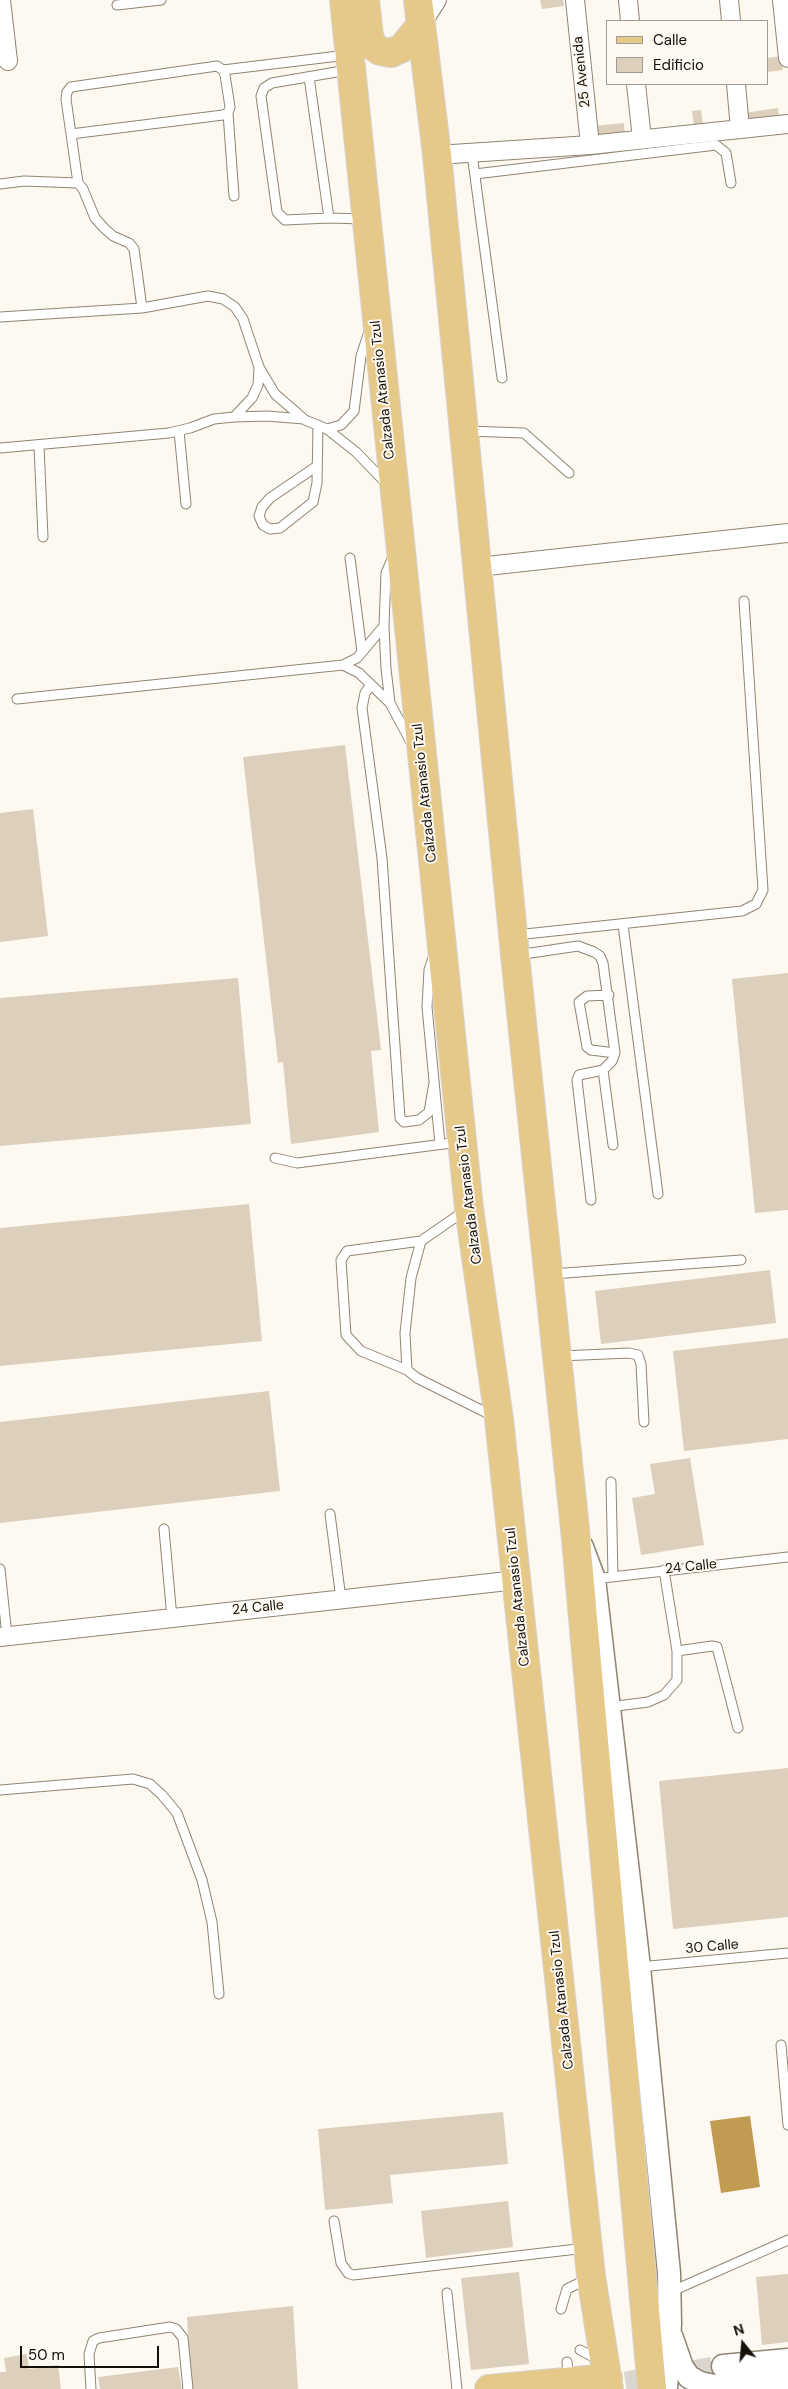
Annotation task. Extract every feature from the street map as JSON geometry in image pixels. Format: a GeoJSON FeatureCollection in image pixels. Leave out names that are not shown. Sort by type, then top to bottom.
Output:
{"type":"FeatureCollection","features":[{"type":"Feature","properties":{"kind":"main road","name":"Calzada Atanasio Tzul"},"geometry":{"type":"LineString","coordinates":[[344,0],[440,940],[451,1143],[469,1208],[499,1419],[591,2276],[607,2381]]}},
{"type":"Feature","properties":{"kind":"main road"},"geometry":{"type":"LineString","coordinates":[[366,0],[369,36],[373,46],[380,51],[392,53],[402,48],[419,12]]}},
{"type":"Feature","properties":{"kind":"main road"},"geometry":{"type":"LineString","coordinates":[[419,12],[437,155],[514,945],[575,1529],[652,2389]]}},
{"type":"Feature","properties":{"kind":"main road"},"geometry":{"type":"LineString","coordinates":[[489,2389],[568,2373],[607,2381]]}},
{"type":"Feature","properties":{"kind":"street"},"geometry":{"type":"LineString","coordinates":[[1,0],[8,60]]}},
{"type":"Feature","properties":{"kind":"street"},"geometry":{"type":"LineString","coordinates":[[419,12],[437,0]]}},
{"type":"Feature","properties":{"kind":"street","name":"25 Avenida"},"geometry":{"type":"LineString","coordinates":[[575,0],[590,145]]}},
{"type":"Feature","properties":{"kind":"street"},"geometry":{"type":"LineString","coordinates":[[628,0],[630,20]]}},
{"type":"Feature","properties":{"kind":"street"},"geometry":{"type":"LineString","coordinates":[[729,0],[731,20]]}},
{"type":"Feature","properties":{"kind":"street"},"geometry":{"type":"LineString","coordinates":[[782,0],[788,58]]}},
{"type":"Feature","properties":{"kind":"street"},"geometry":{"type":"LineString","coordinates":[[636,85],[642,139]]}},
{"type":"Feature","properties":{"kind":"street"},"geometry":{"type":"LineString","coordinates":[[736,85],[740,129]]}},
{"type":"Feature","properties":{"kind":"street"},"geometry":{"type":"LineString","coordinates":[[437,155],[590,145],[788,124]]}},
{"type":"Feature","properties":{"kind":"street"},"geometry":{"type":"LineString","coordinates":[[478,567],[788,533]]}},
{"type":"Feature","properties":{"kind":"street"},"geometry":{"type":"LineString","coordinates":[[575,1529],[604,1577],[609,1707],[639,1967],[669,2292],[666,2389]]}},
{"type":"Feature","properties":{"kind":"street","name":"24 Calle"},"geometry":{"type":"LineString","coordinates":[[4,1636],[517,1580]]}},
{"type":"Feature","properties":{"kind":"street"},"geometry":{"type":"LineString","coordinates":[[669,2331],[682,2367],[689,2377],[700,2383],[714,2386],[788,2379]]}},
{"type":"Feature","properties":{"kind":"street"},"geometry":{"type":"LineString","coordinates":[[723,2366],[788,2360]]}},
{"type":"Feature","properties":{"kind":"lane"},"geometry":{"type":"LineString","coordinates":[[117,5],[161,0]]}},
{"type":"Feature","properties":{"kind":"lane"},"geometry":{"type":"LineString","coordinates":[[142,308],[134,249],[129,243],[113,236],[95,218],[83,189],[78,183],[66,99],[67,92],[71,87],[217,66],[223,70],[303,62],[350,62]]}},
{"type":"Feature","properties":{"kind":"lane"},"geometry":{"type":"LineString","coordinates":[[350,62],[309,77],[272,83],[264,88],[261,96],[277,212],[285,220],[329,218],[366,220]]}},
{"type":"Feature","properties":{"kind":"lane"},"geometry":{"type":"LineString","coordinates":[[223,70],[230,107],[228,113],[234,196]]}},
{"type":"Feature","properties":{"kind":"lane"},"geometry":{"type":"LineString","coordinates":[[309,77],[329,218]]}},
{"type":"Feature","properties":{"kind":"lane"},"geometry":{"type":"LineString","coordinates":[[71,134],[228,113]]}},
{"type":"Feature","properties":{"kind":"lane"},"geometry":{"type":"LineString","coordinates":[[475,174],[716,145],[726,153],[731,182]]}},
{"type":"Feature","properties":{"kind":"lane"},"geometry":{"type":"LineString","coordinates":[[472,154],[502,378]]}},
{"type":"Feature","properties":{"kind":"lane"},"geometry":{"type":"LineString","coordinates":[[0,184],[24,181],[78,183]]}},
{"type":"Feature","properties":{"kind":"lane"},"geometry":{"type":"LineString","coordinates":[[0,317],[142,308],[208,296],[223,299],[235,308],[242,319],[260,367],[275,394],[305,420]]}},
{"type":"Feature","properties":{"kind":"lane"},"geometry":{"type":"LineString","coordinates":[[323,427],[341,425],[354,411],[361,356],[376,313]]}},
{"type":"Feature","properties":{"kind":"lane"},"geometry":{"type":"LineString","coordinates":[[234,417],[244,408],[255,391],[258,385],[260,367]]}},
{"type":"Feature","properties":{"kind":"lane"},"geometry":{"type":"LineString","coordinates":[[0,448],[39,446],[179,431],[214,419],[234,417],[267,416],[305,420],[323,427],[371,466],[394,492]]}},
{"type":"Feature","properties":{"kind":"lane"},"geometry":{"type":"LineString","coordinates":[[317,466],[270,498],[262,506],[259,516],[263,525],[270,529],[280,528],[313,502],[323,427]]}},
{"type":"Feature","properties":{"kind":"lane"},"geometry":{"type":"LineString","coordinates":[[179,431],[186,504]]}},
{"type":"Feature","properties":{"kind":"lane"},"geometry":{"type":"LineString","coordinates":[[464,431],[524,433],[569,473]]}},
{"type":"Feature","properties":{"kind":"lane"},"geometry":{"type":"LineString","coordinates":[[39,446],[43,537]]}},
{"type":"Feature","properties":{"kind":"lane"},"geometry":{"type":"LineString","coordinates":[[390,703],[384,626],[386,573],[399,543]]}},
{"type":"Feature","properties":{"kind":"lane"},"geometry":{"type":"LineString","coordinates":[[350,558],[362,652]]}},
{"type":"Feature","properties":{"kind":"lane"},"geometry":{"type":"LineString","coordinates":[[514,945],[623,924],[742,911],[756,904],[763,890],[744,601]]}},
{"type":"Feature","properties":{"kind":"lane"},"geometry":{"type":"LineString","coordinates":[[17,699],[343,665],[356,658],[384,626]]}},
{"type":"Feature","properties":{"kind":"lane"},"geometry":{"type":"LineString","coordinates":[[343,665],[359,673],[390,703],[422,761]]}},
{"type":"Feature","properties":{"kind":"lane"},"geometry":{"type":"LineString","coordinates":[[371,685],[364,693],[362,708],[382,858],[400,1118],[404,1122],[419,1120],[429,1112],[434,1083]]}},
{"type":"Feature","properties":{"kind":"lane"},"geometry":{"type":"LineString","coordinates":[[623,924],[658,1194]]}},
{"type":"Feature","properties":{"kind":"lane"},"geometry":{"type":"LineString","coordinates":[[275,1158],[297,1163],[451,1143],[434,1083],[427,1007],[429,970],[440,940]]}},
{"type":"Feature","properties":{"kind":"lane"},"geometry":{"type":"LineString","coordinates":[[514,945],[578,946],[600,956],[603,963],[609,995],[615,1053],[612,1060],[603,1070],[579,1075],[577,1080],[591,1200]]}},
{"type":"Feature","properties":{"kind":"lane"},"geometry":{"type":"LineString","coordinates":[[609,995],[587,996],[579,1002],[587,1047],[591,1050],[615,1053]]}},
{"type":"Feature","properties":{"kind":"lane"},"geometry":{"type":"LineString","coordinates":[[603,1070],[612,1145]]}},
{"type":"Feature","properties":{"kind":"lane"},"geometry":{"type":"LineString","coordinates":[[469,1208],[421,1241],[347,1251],[341,1260],[346,1334],[360,1351],[408,1370],[417,1378],[499,1419]]}},
{"type":"Feature","properties":{"kind":"lane"},"geometry":{"type":"LineString","coordinates":[[408,1370],[405,1333],[411,1278],[421,1241]]}},
{"type":"Feature","properties":{"kind":"lane"},"geometry":{"type":"LineString","coordinates":[[549,1274],[741,1260]]}},
{"type":"Feature","properties":{"kind":"lane"},"geometry":{"type":"LineString","coordinates":[[557,1356],[629,1352],[638,1355],[641,1364],[644,1422]]}},
{"type":"Feature","properties":{"kind":"lane"},"geometry":{"type":"LineString","coordinates":[[604,1577],[611,1482]]}},
{"type":"Feature","properties":{"kind":"lane"},"geometry":{"type":"LineString","coordinates":[[330,1514],[341,1599]]}},
{"type":"Feature","properties":{"kind":"lane"},"geometry":{"type":"LineString","coordinates":[[164,1529],[172,1618]]}},
{"type":"Feature","properties":{"kind":"lane","name":"24 Calle"},"geometry":{"type":"LineString","coordinates":[[604,1577],[788,1557]]}},
{"type":"Feature","properties":{"kind":"lane"},"geometry":{"type":"LineString","coordinates":[[0,1569],[4,1636]]}},
{"type":"Feature","properties":{"kind":"lane"},"geometry":{"type":"LineString","coordinates":[[609,1707],[648,1702],[664,1695],[677,1680],[677,1651],[664,1570]]}},
{"type":"Feature","properties":{"kind":"lane"},"geometry":{"type":"LineString","coordinates":[[677,1651],[712,1646],[718,1647],[738,1728]]}},
{"type":"Feature","properties":{"kind":"lane"},"geometry":{"type":"LineString","coordinates":[[0,1790],[132,1779],[150,1784],[162,1795],[178,1813],[202,1880],[212,1922],[219,1994]]}},
{"type":"Feature","properties":{"kind":"lane","name":"30 Calle"},"geometry":{"type":"LineString","coordinates":[[639,1967],[788,1954]]}},
{"type":"Feature","properties":{"kind":"lane"},"geometry":{"type":"LineString","coordinates":[[780,2046],[788,2125]]}},
{"type":"Feature","properties":{"kind":"lane"},"geometry":{"type":"LineString","coordinates":[[334,2221],[341,2263],[348,2273],[354,2275],[588,2248]]}},
{"type":"Feature","properties":{"kind":"lane"},"geometry":{"type":"LineString","coordinates":[[669,2292],[788,2240]]}},
{"type":"Feature","properties":{"kind":"lane"},"geometry":{"type":"LineString","coordinates":[[561,2308],[567,2289],[591,2276]]}},
{"type":"Feature","properties":{"kind":"lane"},"geometry":{"type":"LineString","coordinates":[[447,2293],[457,2389]]}},
{"type":"Feature","properties":{"kind":"lane"},"geometry":{"type":"LineString","coordinates":[[91,2389],[89,2354],[93,2341],[99,2338],[170,2328],[176,2329],[183,2338],[188,2389]]}},
{"type":"Feature","properties":{"kind":"lane"},"geometry":{"type":"LineString","coordinates":[[580,2350],[607,2381]]}},
{"type":"Feature","properties":{"kind":"shaded area"},"geometry":{"type":"Polygon","coordinates":[[[750,2116],[760,2187],[721,2193],[710,2121],[750,2116]]]}},
{"type":"Feature","properties":{"kind":"building"},"geometry":{"type":"Polygon","coordinates":[[[540,0],[563,0],[564,6],[542,9],[540,0]]]}},
{"type":"Feature","properties":{"kind":"building"},"geometry":{"type":"Polygon","coordinates":[[[781,56],[783,70],[768,72],[768,58],[781,56]]]}},
{"type":"Feature","properties":{"kind":"building"},"geometry":{"type":"Polygon","coordinates":[[[778,108],[780,124],[746,128],[744,113],[778,108]]]}},
{"type":"Feature","properties":{"kind":"building"},"geometry":{"type":"Polygon","coordinates":[[[701,110],[704,132],[695,133],[692,111],[701,110]]]}},
{"type":"Feature","properties":{"kind":"building"},"geometry":{"type":"Polygon","coordinates":[[[624,123],[625,139],[594,141],[593,126],[624,123]]]}},
{"type":"Feature","properties":{"kind":"building"},"geometry":{"type":"Polygon","coordinates":[[[345,745],[381,1050],[371,1051],[379,1132],[291,1144],[283,1062],[278,1063],[243,757],[345,745]]]}},
{"type":"Feature","properties":{"kind":"building"},"geometry":{"type":"Polygon","coordinates":[[[33,809],[48,936],[0,942],[0,813],[33,809]]]}},
{"type":"Feature","properties":{"kind":"building"},"geometry":{"type":"Polygon","coordinates":[[[788,973],[788,1210],[755,1213],[732,979],[788,973]]]}},
{"type":"Feature","properties":{"kind":"building"},"geometry":{"type":"Polygon","coordinates":[[[238,978],[251,1124],[0,1146],[0,998],[238,978]]]}},
{"type":"Feature","properties":{"kind":"building"},"geometry":{"type":"Polygon","coordinates":[[[249,1204],[262,1341],[0,1366],[0,1228],[249,1204]]]}},
{"type":"Feature","properties":{"kind":"building"},"geometry":{"type":"Polygon","coordinates":[[[770,1270],[776,1323],[601,1344],[595,1291],[770,1270]]]}},
{"type":"Feature","properties":{"kind":"building"},"geometry":{"type":"Polygon","coordinates":[[[788,1338],[788,1439],[684,1451],[673,1351],[788,1338]]]}},
{"type":"Feature","properties":{"kind":"building"},"geometry":{"type":"Polygon","coordinates":[[[269,1391],[280,1491],[0,1523],[0,1422],[269,1391]]]}},
{"type":"Feature","properties":{"kind":"building"},"geometry":{"type":"Polygon","coordinates":[[[690,1458],[704,1545],[641,1555],[632,1498],[655,1494],[650,1464],[690,1458]]]}},
{"type":"Feature","properties":{"kind":"building"},"geometry":{"type":"Polygon","coordinates":[[[788,1768],[788,1917],[673,1929],[659,1781],[788,1768]]]}},
{"type":"Feature","properties":{"kind":"building"},"geometry":{"type":"Polygon","coordinates":[[[503,2112],[508,2164],[390,2175],[393,2203],[325,2210],[318,2129],[503,2112]]]}},
{"type":"Feature","properties":{"kind":"building"},"geometry":{"type":"Polygon","coordinates":[[[508,2201],[513,2247],[426,2258],[421,2211],[508,2201]]]}},
{"type":"Feature","properties":{"kind":"building"},"geometry":{"type":"Polygon","coordinates":[[[519,2272],[529,2364],[471,2370],[461,2278],[519,2272]]]}},
{"type":"Feature","properties":{"kind":"building"},"geometry":{"type":"Polygon","coordinates":[[[788,2274],[788,2342],[762,2345],[756,2277],[788,2274]]]}},
{"type":"Feature","properties":{"kind":"building"},"geometry":{"type":"Polygon","coordinates":[[[293,2306],[298,2389],[191,2389],[187,2317],[293,2306]]]}},
{"type":"Feature","properties":{"kind":"building"},"geometry":{"type":"Polygon","coordinates":[[[27,2354],[29,2369],[58,2365],[61,2389],[0,2389],[0,2372],[6,2372],[4,2358],[27,2354]]]}},
{"type":"Feature","properties":{"kind":"building"},"geometry":{"type":"Polygon","coordinates":[[[178,2367],[182,2389],[100,2389],[98,2377],[178,2367]]]}},
{"type":"Feature","properties":{"kind":"tunnel"},"geometry":{"type":"LineString","coordinates":[[593,2388],[723,2366]]}}]}
